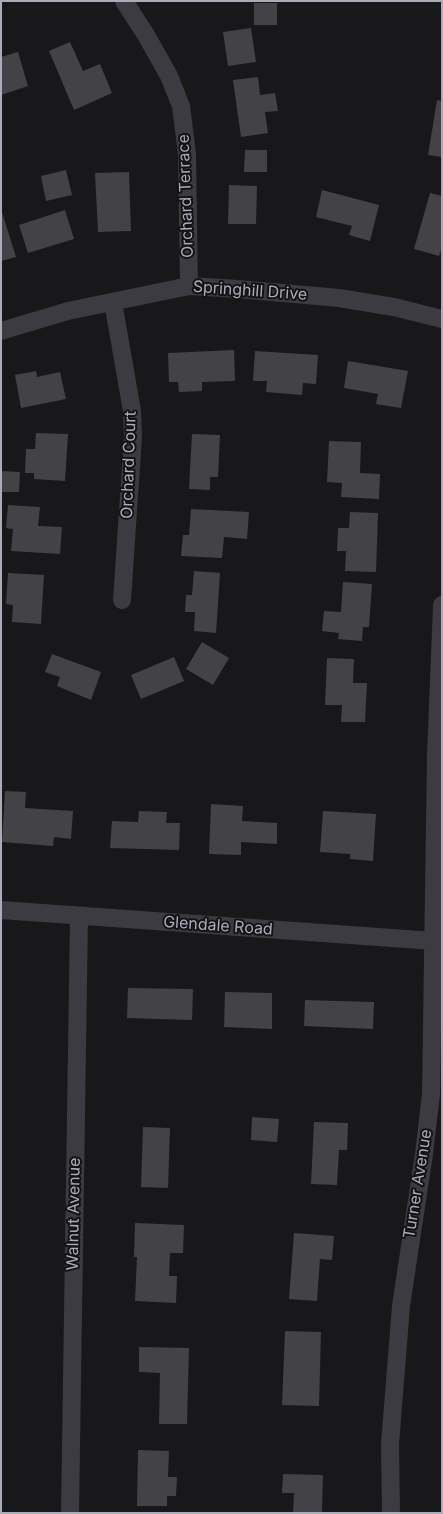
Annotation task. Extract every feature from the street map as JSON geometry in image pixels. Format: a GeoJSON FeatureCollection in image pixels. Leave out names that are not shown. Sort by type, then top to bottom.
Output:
{"type":"FeatureCollection","features":[{"type":"Feature","properties":{"kind":"street","name":"Orchard Terrace"},"geometry":{"type":"LineString","coordinates":[[124,1],[165,68],[181,106],[187,154],[189,286]]}},
{"type":"Feature","properties":{"kind":"street","name":"Springhill Drive"},"geometry":{"type":"LineString","coordinates":[[1,331],[68,311],[189,286],[339,298],[378,304],[442,319]]}},
{"type":"Feature","properties":{"kind":"street","name":"Orchard Court"},"geometry":{"type":"LineString","coordinates":[[113,302],[132,411],[133,437],[122,600]]}},
{"type":"Feature","properties":{"kind":"street","name":"Turner Avenue"},"geometry":{"type":"LineString","coordinates":[[391,1513],[390,1444],[401,1306],[431,1094],[435,825],[442,605]]}},
{"type":"Feature","properties":{"kind":"street","name":"Glendale Road"},"geometry":{"type":"LineString","coordinates":[[1,910],[434,942]]}},
{"type":"Feature","properties":{"kind":"street","name":"Walnut Avenue"},"geometry":{"type":"LineString","coordinates":[[70,1513],[79,916]]}},
{"type":"Feature","properties":{"kind":"building"},"geometry":{"type":"Polygon","coordinates":[[[254,3],[277,3],[277,25],[254,25],[254,3]]]}},
{"type":"Feature","properties":{"kind":"building"},"geometry":{"type":"Polygon","coordinates":[[[251,28],[256,62],[228,66],[223,32],[251,28]]]}},
{"type":"Feature","properties":{"kind":"building"},"geometry":{"type":"Polygon","coordinates":[[[70,42],[83,71],[100,64],[112,93],[74,110],[49,51],[70,42]]]}},
{"type":"Feature","properties":{"kind":"building"},"geometry":{"type":"Polygon","coordinates":[[[18,52],[28,86],[1,95],[1,57],[18,52]]]}},
{"type":"Feature","properties":{"kind":"building"},"geometry":{"type":"Polygon","coordinates":[[[258,77],[260,95],[275,93],[278,111],[265,112],[268,133],[241,137],[233,80],[258,77]]]}},
{"type":"Feature","properties":{"kind":"building"},"geometry":{"type":"Polygon","coordinates":[[[437,100],[442,101],[442,157],[428,155],[437,100]]]}},
{"type":"Feature","properties":{"kind":"building"},"geometry":{"type":"Polygon","coordinates":[[[245,150],[267,150],[267,172],[244,172],[245,150]]]}},
{"type":"Feature","properties":{"kind":"building"},"geometry":{"type":"Polygon","coordinates":[[[66,170],[72,195],[46,201],[41,176],[66,170]]]}},
{"type":"Feature","properties":{"kind":"building"},"geometry":{"type":"Polygon","coordinates":[[[129,172],[131,231],[98,232],[95,173],[129,172]]]}},
{"type":"Feature","properties":{"kind":"building"},"geometry":{"type":"Polygon","coordinates":[[[229,185],[257,186],[256,224],[228,224],[229,185]]]}},
{"type":"Feature","properties":{"kind":"building"},"geometry":{"type":"Polygon","coordinates":[[[322,190],[379,205],[370,241],[349,235],[352,226],[316,217],[322,190]]]}},
{"type":"Feature","properties":{"kind":"building"},"geometry":{"type":"Polygon","coordinates":[[[430,193],[442,196],[442,247],[439,256],[414,249],[430,193]]]}},
{"type":"Feature","properties":{"kind":"building"},"geometry":{"type":"Polygon","coordinates":[[[1,209],[16,257],[1,261],[1,209]]]}},
{"type":"Feature","properties":{"kind":"building"},"geometry":{"type":"Polygon","coordinates":[[[65,210],[74,239],[28,253],[19,225],[65,210]]]}},
{"type":"Feature","properties":{"kind":"building"},"geometry":{"type":"Polygon","coordinates":[[[234,350],[235,381],[202,382],[202,391],[179,392],[178,382],[169,382],[168,353],[234,350]]]}},
{"type":"Feature","properties":{"kind":"building"},"geometry":{"type":"Polygon","coordinates":[[[255,351],[318,355],[316,384],[303,383],[302,395],[266,392],[267,381],[253,381],[255,351]]]}},
{"type":"Feature","properties":{"kind":"building"},"geometry":{"type":"Polygon","coordinates":[[[348,361],[408,371],[401,408],[376,404],[378,394],[344,388],[348,361]]]}},
{"type":"Feature","properties":{"kind":"building"},"geometry":{"type":"Polygon","coordinates":[[[36,371],[37,377],[60,372],[66,399],[21,408],[15,375],[36,371]]]}},
{"type":"Feature","properties":{"kind":"building"},"geometry":{"type":"Polygon","coordinates":[[[36,433],[68,434],[65,481],[34,479],[34,473],[25,473],[26,449],[35,449],[36,433]]]}},
{"type":"Feature","properties":{"kind":"building"},"geometry":{"type":"Polygon","coordinates":[[[192,434],[220,435],[218,477],[210,477],[210,490],[189,489],[192,434]]]}},
{"type":"Feature","properties":{"kind":"building"},"geometry":{"type":"Polygon","coordinates":[[[329,441],[361,442],[360,473],[380,474],[379,499],[341,497],[342,483],[327,482],[329,441]]]}},
{"type":"Feature","properties":{"kind":"building"},"geometry":{"type":"Polygon","coordinates":[[[1,471],[20,472],[19,492],[1,492],[1,471]]]}},
{"type":"Feature","properties":{"kind":"building"},"geometry":{"type":"Polygon","coordinates":[[[8,505],[40,507],[38,526],[62,527],[60,554],[11,551],[13,529],[6,528],[8,505]]]}},
{"type":"Feature","properties":{"kind":"building"},"geometry":{"type":"Polygon","coordinates":[[[191,509],[249,512],[247,539],[224,537],[222,558],[181,556],[183,535],[189,535],[191,509]]]}},
{"type":"Feature","properties":{"kind":"building"},"geometry":{"type":"Polygon","coordinates":[[[350,512],[378,513],[376,572],[345,571],[346,551],[337,551],[338,528],[349,528],[350,512]]]}},
{"type":"Feature","properties":{"kind":"building"},"geometry":{"type":"Polygon","coordinates":[[[194,571],[220,573],[216,633],[194,631],[195,612],[185,612],[186,595],[192,595],[194,571]]]}},
{"type":"Feature","properties":{"kind":"building"},"geometry":{"type":"Polygon","coordinates":[[[8,573],[44,575],[41,624],[12,622],[13,605],[6,604],[8,573]]]}},
{"type":"Feature","properties":{"kind":"building"},"geometry":{"type":"Polygon","coordinates":[[[343,582],[372,584],[369,627],[363,627],[362,641],[338,639],[339,633],[322,631],[324,611],[341,612],[343,582]]]}},
{"type":"Feature","properties":{"kind":"building"},"geometry":{"type":"Polygon","coordinates":[[[202,642],[229,658],[213,685],[186,669],[202,642]]]}},
{"type":"Feature","properties":{"kind":"building"},"geometry":{"type":"Polygon","coordinates":[[[52,654],[101,672],[91,700],[57,686],[60,677],[45,672],[52,654]]]}},
{"type":"Feature","properties":{"kind":"building"},"geometry":{"type":"Polygon","coordinates":[[[174,657],[184,681],[141,699],[131,675],[174,657]]]}},
{"type":"Feature","properties":{"kind":"building"},"geometry":{"type":"Polygon","coordinates":[[[327,658],[354,659],[353,683],[367,683],[365,722],[341,722],[342,705],[325,705],[327,658]]]}},
{"type":"Feature","properties":{"kind":"building"},"geometry":{"type":"Polygon","coordinates":[[[5,791],[26,792],[25,808],[73,811],[71,839],[54,837],[53,846],[2,842],[5,791]]]}},
{"type":"Feature","properties":{"kind":"building"},"geometry":{"type":"Polygon","coordinates":[[[211,804],[243,806],[242,821],[277,823],[277,844],[241,842],[241,855],[209,854],[211,804]]]}},
{"type":"Feature","properties":{"kind":"building"},"geometry":{"type":"Polygon","coordinates":[[[139,811],[167,812],[166,823],[180,823],[179,850],[110,848],[112,821],[138,822],[139,811]]]}},
{"type":"Feature","properties":{"kind":"building"},"geometry":{"type":"Polygon","coordinates":[[[323,811],[376,814],[373,861],[350,859],[350,854],[320,852],[323,811]]]}},
{"type":"Feature","properties":{"kind":"building"},"geometry":{"type":"Polygon","coordinates":[[[128,988],[193,989],[192,1020],[127,1018],[128,988]]]}},
{"type":"Feature","properties":{"kind":"building"},"geometry":{"type":"Polygon","coordinates":[[[225,992],[272,993],[272,1029],[224,1027],[225,992]]]}},
{"type":"Feature","properties":{"kind":"building"},"geometry":{"type":"Polygon","coordinates":[[[305,1000],[374,1002],[373,1029],[304,1026],[305,1000]]]}},
{"type":"Feature","properties":{"kind":"building"},"geometry":{"type":"Polygon","coordinates":[[[252,1117],[279,1119],[277,1142],[251,1140],[252,1117]]]}},
{"type":"Feature","properties":{"kind":"building"},"geometry":{"type":"Polygon","coordinates":[[[314,1122],[348,1123],[347,1150],[339,1150],[337,1185],[311,1184],[314,1122]]]}},
{"type":"Feature","properties":{"kind":"building"},"geometry":{"type":"Polygon","coordinates":[[[143,1127],[170,1128],[168,1188],[141,1187],[143,1127]]]}},
{"type":"Feature","properties":{"kind":"building"},"geometry":{"type":"Polygon","coordinates":[[[135,1223],[184,1225],[183,1253],[170,1253],[169,1276],[177,1276],[176,1303],[135,1301],[137,1257],[134,1257],[135,1223]]]}},
{"type":"Feature","properties":{"kind":"building"},"geometry":{"type":"Polygon","coordinates":[[[294,1233],[334,1236],[332,1260],[320,1259],[317,1301],[289,1299],[294,1233]]]}},
{"type":"Feature","properties":{"kind":"building"},"geometry":{"type":"Polygon","coordinates":[[[285,1331],[321,1332],[319,1406],[282,1405],[285,1331]]]}},
{"type":"Feature","properties":{"kind":"building"},"geometry":{"type":"Polygon","coordinates":[[[139,1347],[189,1348],[187,1424],[159,1424],[160,1373],[139,1372],[139,1347]]]}},
{"type":"Feature","properties":{"kind":"building"},"geometry":{"type":"Polygon","coordinates":[[[138,1450],[169,1451],[168,1477],[177,1477],[176,1496],[167,1496],[167,1506],[137,1506],[138,1450]]]}},
{"type":"Feature","properties":{"kind":"building"},"geometry":{"type":"Polygon","coordinates":[[[283,1474],[323,1475],[322,1513],[293,1513],[294,1493],[282,1493],[283,1474]]]}}]}
